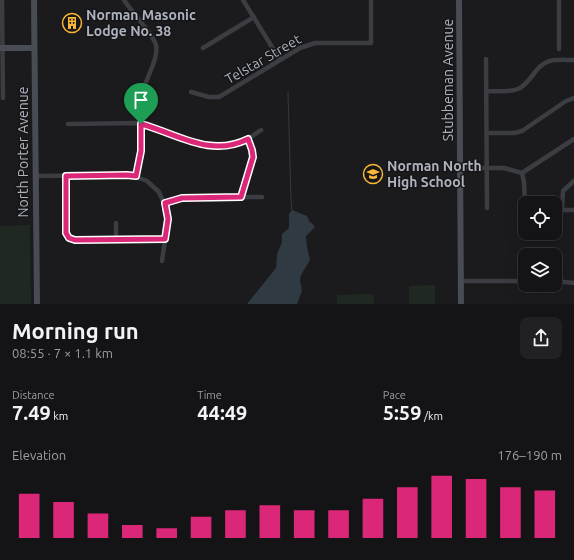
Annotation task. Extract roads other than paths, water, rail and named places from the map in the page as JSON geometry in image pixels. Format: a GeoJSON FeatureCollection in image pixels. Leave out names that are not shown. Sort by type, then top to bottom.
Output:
{"type":"FeatureCollection","features":[{"type":"Feature","properties":{"kind":"street"},"geometry":{"type":"LineString","coordinates":[[2,0],[1,48],[3,98]]}},
{"type":"Feature","properties":{"kind":"street","name":"North Porter Avenue"},"geometry":{"type":"LineString","coordinates":[[34,0],[37,304]]}},
{"type":"Feature","properties":{"kind":"street"},"geometry":{"type":"LineString","coordinates":[[124,0],[153,38],[156,47],[155,58],[146,80],[143,93],[141,151],[136,176]]}},
{"type":"Feature","properties":{"kind":"street","name":"Telstar Street"},"geometry":{"type":"LineString","coordinates":[[191,92],[209,97],[219,97],[300,48],[312,44],[371,43],[371,0]]}},
{"type":"Feature","properties":{"kind":"street","name":"Stubbeman Avenue"},"geometry":{"type":"LineString","coordinates":[[459,0],[461,304]]}},
{"type":"Feature","properties":{"kind":"street"},"geometry":{"type":"LineString","coordinates":[[559,0],[560,49]]}},
{"type":"Feature","properties":{"kind":"street"},"geometry":{"type":"LineString","coordinates":[[245,1],[280,60]]}},
{"type":"Feature","properties":{"kind":"street"},"geometry":{"type":"LineString","coordinates":[[203,48],[254,18]]}},
{"type":"Feature","properties":{"kind":"street"},"geometry":{"type":"LineString","coordinates":[[1,48],[34,48]]}},
{"type":"Feature","properties":{"kind":"street"},"geometry":{"type":"LineString","coordinates":[[486,59],[487,208]]}},
{"type":"Feature","properties":{"kind":"street"},"geometry":{"type":"LineString","coordinates":[[486,91],[520,88],[526,83],[539,66],[545,62],[556,60],[574,60]]}},
{"type":"Feature","properties":{"kind":"street"},"geometry":{"type":"LineString","coordinates":[[487,133],[514,133],[522,131],[566,101],[574,98]]}},
{"type":"Feature","properties":{"kind":"street"},"geometry":{"type":"LineString","coordinates":[[68,124],[141,124],[210,146],[237,144],[248,139],[261,130]]}},
{"type":"Feature","properties":{"kind":"street"},"geometry":{"type":"LineString","coordinates":[[241,197],[253,157],[248,139]]}},
{"type":"Feature","properties":{"kind":"street"},"geometry":{"type":"LineString","coordinates":[[460,168],[508,169],[522,173],[574,139]]}},
{"type":"Feature","properties":{"kind":"street"},"geometry":{"type":"LineString","coordinates":[[522,173],[525,196]]}},
{"type":"Feature","properties":{"kind":"street"},"geometry":{"type":"LineString","coordinates":[[35,176],[127,175],[136,176],[147,181],[155,187],[165,203],[168,219],[162,261]]}},
{"type":"Feature","properties":{"kind":"street"},"geometry":{"type":"LineString","coordinates":[[66,176],[66,233],[69,238],[75,240],[116,238],[165,239]]}},
{"type":"Feature","properties":{"kind":"street"},"geometry":{"type":"LineString","coordinates":[[574,182],[563,191],[562,210],[574,210]]}},
{"type":"Feature","properties":{"kind":"street"},"geometry":{"type":"LineString","coordinates":[[165,203],[182,198],[262,197]]}},
{"type":"Feature","properties":{"kind":"street"},"geometry":{"type":"LineString","coordinates":[[116,223],[116,238]]}},
{"type":"Feature","properties":{"kind":"street"},"geometry":{"type":"LineString","coordinates":[[461,281],[518,281]]}},
{"type":"Feature","properties":{"kind":"street"},"geometry":{"type":"LineString","coordinates":[[562,282],[574,283]]}},
{"type":"Feature","properties":{"kind":"waterway"},"geometry":{"type":"LineString","coordinates":[[288,92],[292,211]]}},
{"type":"Feature","properties":{"kind":"place","name":"Norman Masonic Lodge No. 38"},"geometry":{"type":"Point","coordinates":[72,23]}},
{"type":"Feature","properties":{"kind":"place","name":"Norman North High School"},"geometry":{"type":"Point","coordinates":[373,174]}}]}
